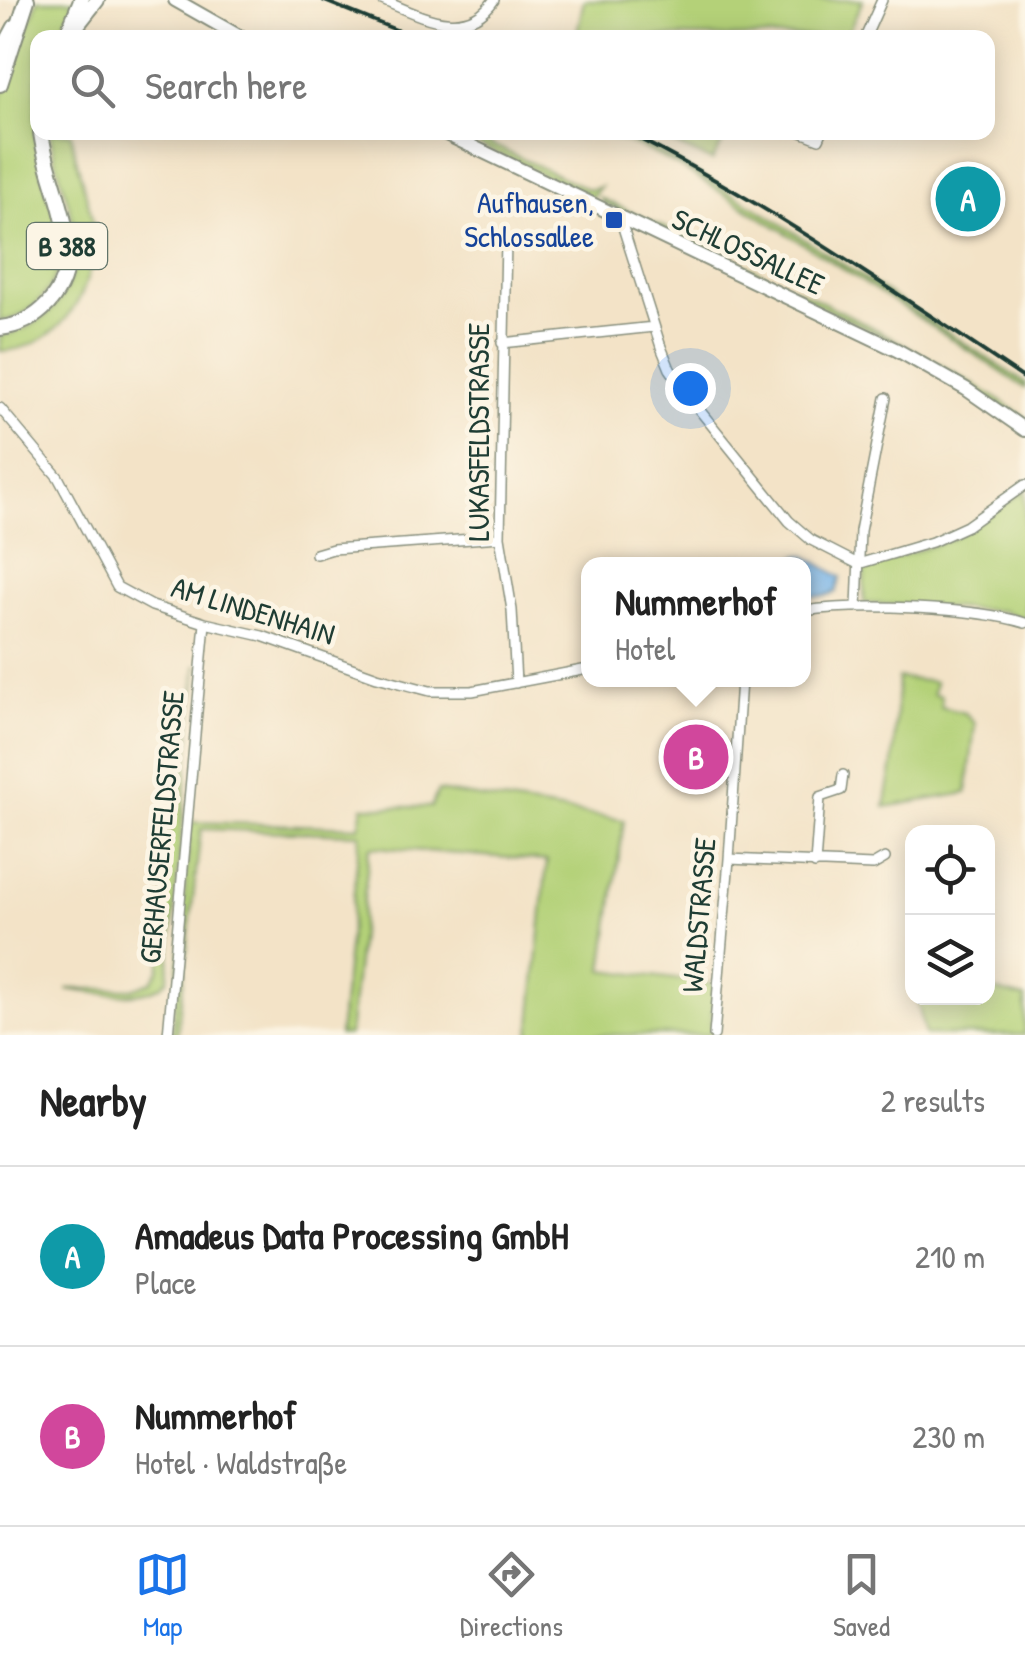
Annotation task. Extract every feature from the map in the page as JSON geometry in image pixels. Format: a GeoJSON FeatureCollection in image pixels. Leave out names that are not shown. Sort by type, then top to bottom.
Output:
{"type":"FeatureCollection","features":[{"type":"Feature","properties":{"kind":"main road"},"geometry":{"type":"LineString","coordinates":[[0,55],[27,0]]}},
{"type":"Feature","properties":{"kind":"main road"},"geometry":{"type":"LineString","coordinates":[[70,30],[81,0]]}},
{"type":"Feature","properties":{"kind":"main road"},"geometry":{"type":"LineString","coordinates":[[73,30],[97,0]]}},
{"type":"Feature","properties":{"kind":"main road"},"geometry":{"type":"LineString","coordinates":[[175,0],[228,30]]}},
{"type":"Feature","properties":{"kind":"main road"},"geometry":{"type":"LineString","coordinates":[[0,84],[20,18]]}},
{"type":"Feature","properties":{"kind":"main road","name":"B 388"},"geometry":{"type":"LineString","coordinates":[[0,328],[19,324],[41,311],[57,292],[66,266],[65,223],[42,140]]}},
{"type":"Feature","properties":{"kind":"main road","name":"SCHLOSSALLEE"},"geometry":{"type":"LineString","coordinates":[[459,140],[897,350],[1025,430]]}},
{"type":"Feature","properties":{"kind":"street"},"geometry":{"type":"LineString","coordinates":[[382,0],[446,24],[475,18],[494,0]]}},
{"type":"Feature","properties":{"kind":"street"},"geometry":{"type":"LineString","coordinates":[[869,30],[882,0]]}},
{"type":"Feature","properties":{"kind":"street"},"geometry":{"type":"LineString","coordinates":[[620,218],[670,369],[770,499],[811,540],[858,564],[932,542],[966,526],[1025,485]]}},
{"type":"Feature","properties":{"kind":"street","name":"LUKASFELDSTRASSE"},"geometry":{"type":"LineString","coordinates":[[506,240],[500,536],[512,610],[516,683]]}},
{"type":"Feature","properties":{"kind":"street"},"geometry":{"type":"LineString","coordinates":[[502,343],[654,327]]}},
{"type":"Feature","properties":{"kind":"street"},"geometry":{"type":"LineString","coordinates":[[856,607],[860,531],[886,398]]}},
{"type":"Feature","properties":{"kind":"street","name":"AM LINDENHAIN"},"geometry":{"type":"LineString","coordinates":[[0,408],[58,477],[117,588],[152,606],[204,624],[262,636],[430,692],[472,691],[581,671]]}},
{"type":"Feature","properties":{"kind":"street"},"geometry":{"type":"LineString","coordinates":[[316,554],[333,549],[500,536]]}},
{"type":"Feature","properties":{"kind":"street"},"geometry":{"type":"LineString","coordinates":[[811,610],[856,607],[1002,616],[1025,623]]}},
{"type":"Feature","properties":{"kind":"street","name":"GERHAUSERFELDSTRASSE"},"geometry":{"type":"LineString","coordinates":[[168,1035],[204,624]]}},
{"type":"Feature","properties":{"kind":"street","name":"WALDSTRASSE"},"geometry":{"type":"LineString","coordinates":[[714,1035],[730,859],[740,687]]}},
{"type":"Feature","properties":{"kind":"street"},"geometry":{"type":"LineString","coordinates":[[815,864],[820,797],[842,790],[844,775]]}},
{"type":"Feature","properties":{"kind":"street"},"geometry":{"type":"LineString","coordinates":[[730,859],[873,865],[885,858]]}},
{"type":"Feature","properties":{"kind":"green space"},"geometry":{"type":"Polygon","coordinates":[[[38,0],[76,0],[62,30],[30,30],[30,140],[37,140],[59,232],[59,267],[52,284],[36,304],[17,317],[0,321],[0,100],[38,0]]]}},
{"type":"Feature","properties":{"kind":"green space"},"geometry":{"type":"Polygon","coordinates":[[[584,0],[863,0],[849,30],[578,30],[584,0]]]}},
{"type":"Feature","properties":{"kind":"green space"},"geometry":{"type":"Polygon","coordinates":[[[51,140],[72,140],[94,231],[87,280],[72,311],[49,335],[18,349],[0,351],[0,336],[30,326],[47,315],[61,299],[73,269],[74,230],[51,140]]]}},
{"type":"Feature","properties":{"kind":"green space"},"geometry":{"type":"Polygon","coordinates":[[[469,140],[482,140],[589,190],[600,187],[591,198],[469,140]]]}},
{"type":"Feature","properties":{"kind":"green space"},"geometry":{"type":"Polygon","coordinates":[[[619,140],[630,140],[655,150],[755,207],[1025,383],[1025,388],[704,182],[619,140]]]}},
{"type":"Feature","properties":{"kind":"green space"},"geometry":{"type":"Polygon","coordinates":[[[666,140],[724,140],[712,161],[666,140]]]}},
{"type":"Feature","properties":{"kind":"green space"},"geometry":{"type":"Polygon","coordinates":[[[600,198],[870,326],[974,385],[1025,417],[1025,423],[901,345],[603,203],[600,198]]]}},
{"type":"Feature","properties":{"kind":"green space"},"geometry":{"type":"Polygon","coordinates":[[[1025,490],[1025,619],[1003,611],[864,603],[864,568],[952,539],[1025,490]]]}},
{"type":"Feature","properties":{"kind":"green space"},"geometry":{"type":"Polygon","coordinates":[[[197,664],[168,979],[160,986],[135,994],[66,989],[132,989],[151,982],[159,970],[164,940],[163,872],[197,664]]]}},
{"type":"Feature","properties":{"kind":"green space"},"geometry":{"type":"Polygon","coordinates":[[[898,678],[935,682],[933,694],[941,696],[941,707],[965,713],[975,724],[967,793],[885,807],[893,764],[898,678]]]}},
{"type":"Feature","properties":{"kind":"green space"},"geometry":{"type":"Polygon","coordinates":[[[438,791],[624,820],[603,970],[715,984],[710,1035],[530,1035],[547,861],[371,847],[349,1035],[339,1035],[360,834],[201,829],[177,1035],[172,1035],[191,822],[359,827],[363,807],[431,807],[438,791]]]}},
{"type":"Feature","properties":{"kind":"green space"},"geometry":{"type":"Polygon","coordinates":[[[995,991],[1025,998],[1025,1035],[925,1035],[919,1005],[995,1005],[995,991]]]}},
{"type":"Feature","properties":{"kind":"water"},"geometry":{"type":"Polygon","coordinates":[[[811,559],[841,577],[836,592],[811,596],[811,559]]]}},
{"type":"Feature","properties":{"kind":"railway"},"geometry":{"type":"LineString","coordinates":[[322,0],[396,30]]}},
{"type":"Feature","properties":{"kind":"railway"},"geometry":{"type":"LineString","coordinates":[[641,140],[780,218],[1025,379]]}},
{"type":"Feature","properties":{"kind":"place","name":"Amadeus Data Processing GmbH"},"geometry":{"type":"Point","coordinates":[968,199]}},
{"type":"Feature","properties":{"kind":"place","name":"Aufhausen, Schlossallee"},"geometry":{"type":"Point","coordinates":[614,220]}},
{"type":"Feature","properties":{"kind":"place","name":"Nummerhof"},"geometry":{"type":"Point","coordinates":[696,757]}}]}
